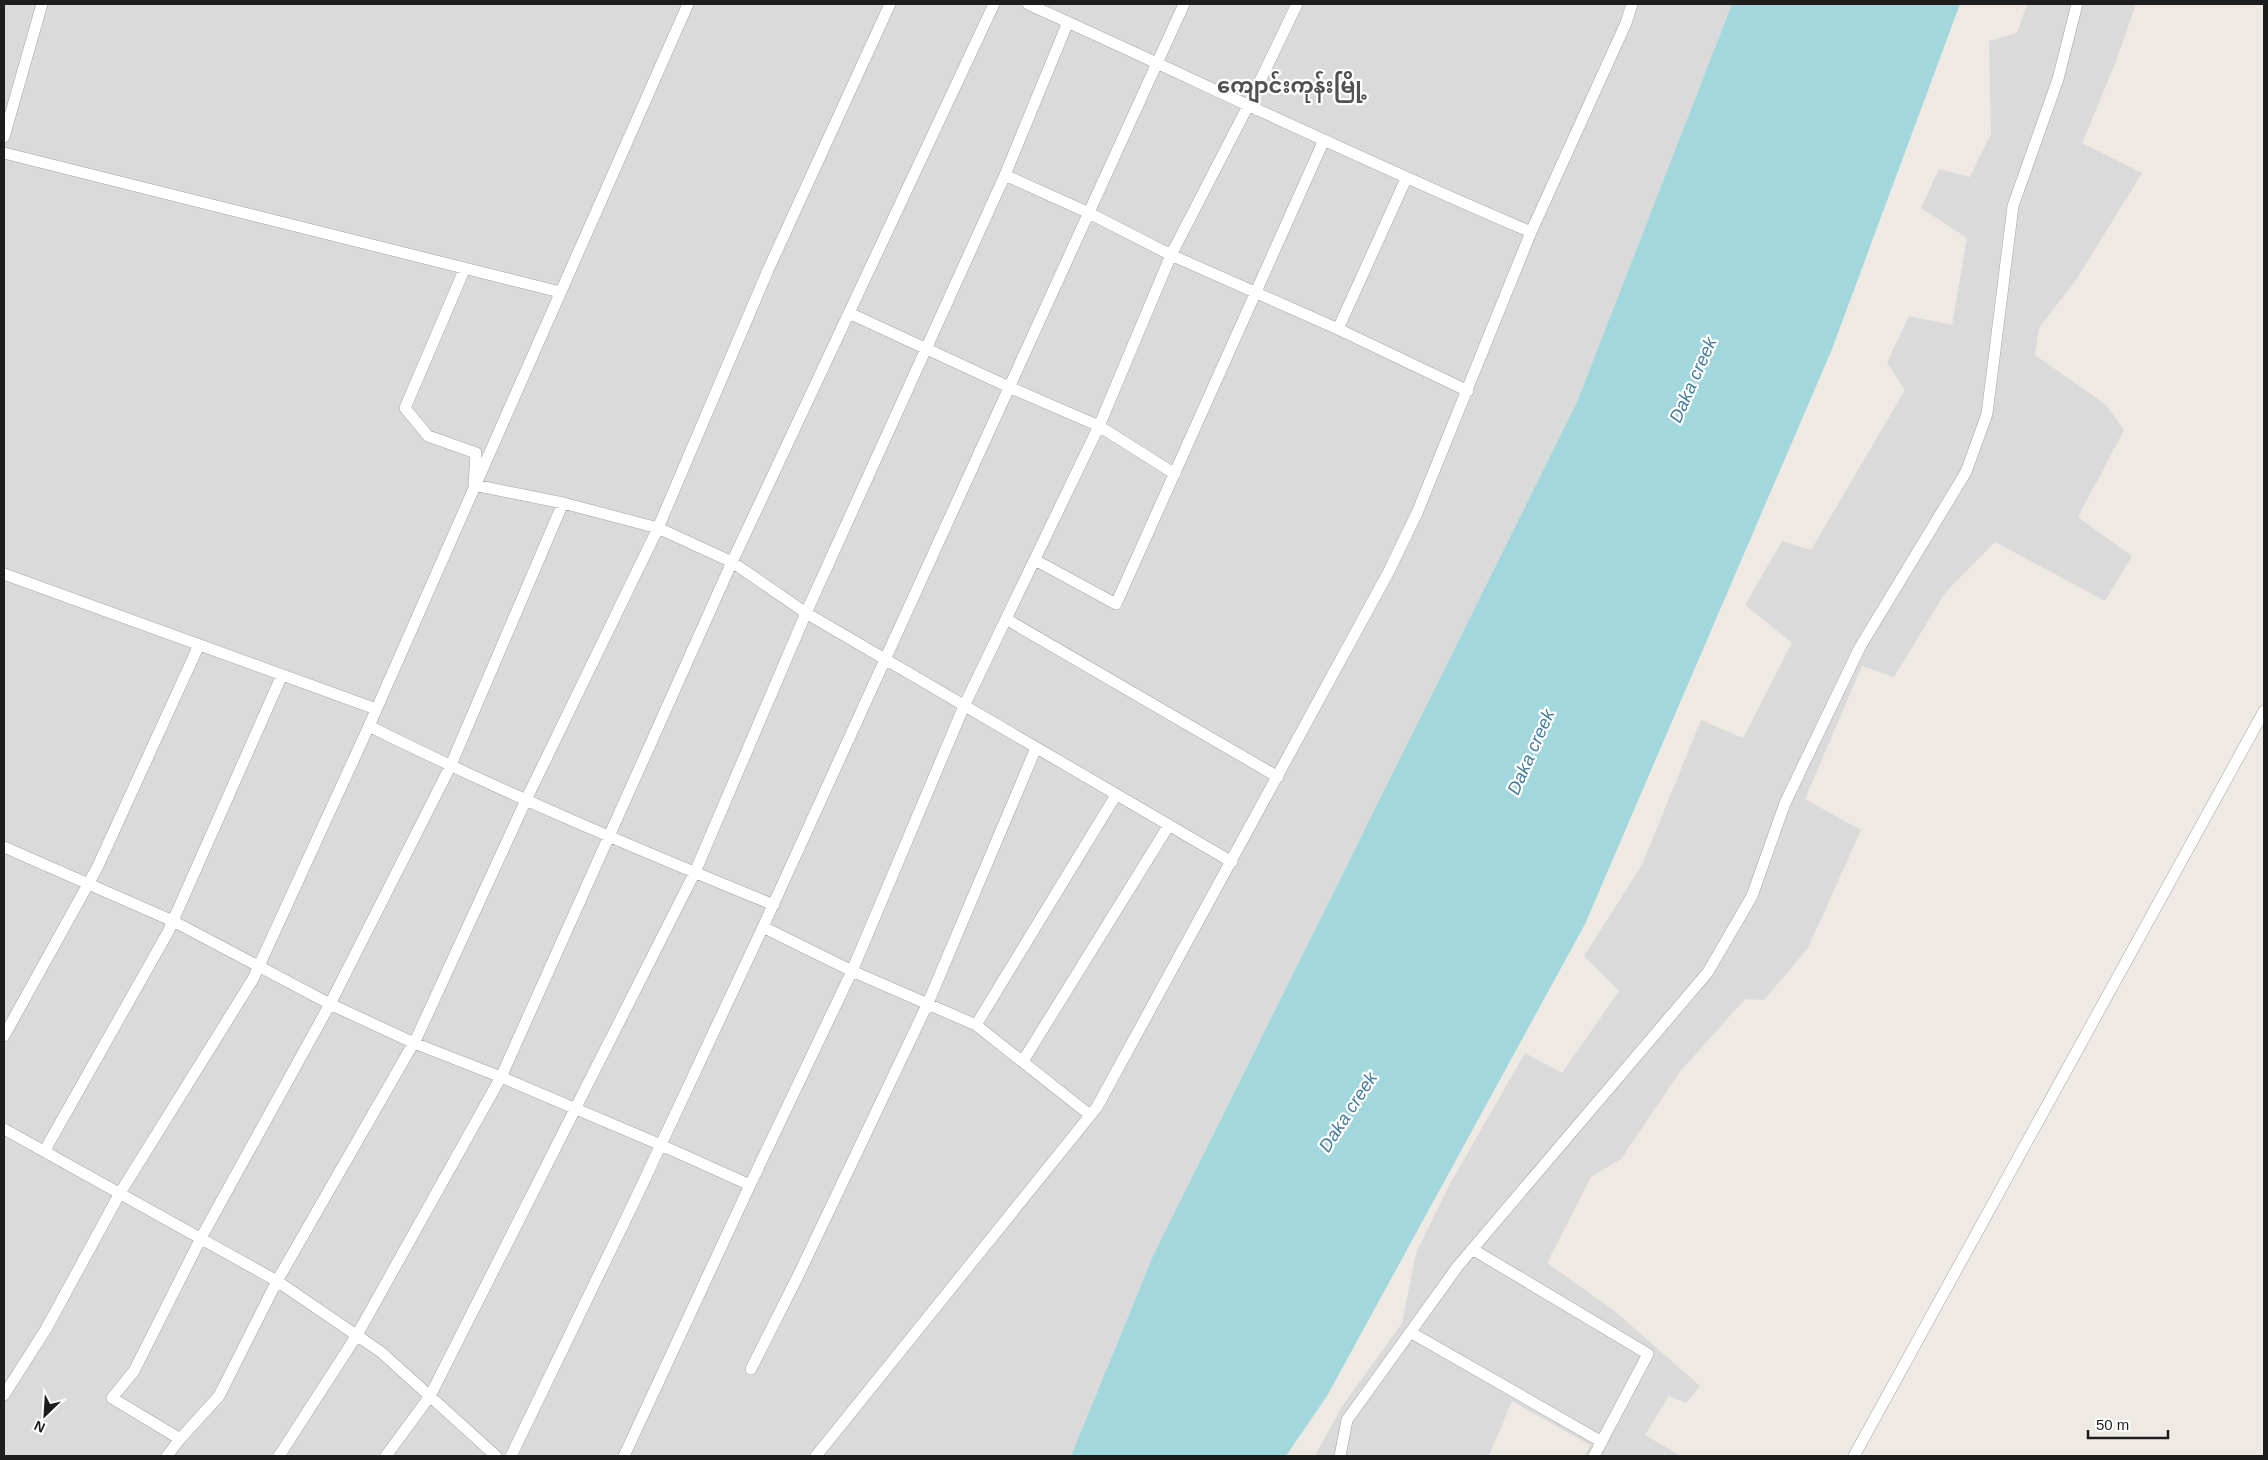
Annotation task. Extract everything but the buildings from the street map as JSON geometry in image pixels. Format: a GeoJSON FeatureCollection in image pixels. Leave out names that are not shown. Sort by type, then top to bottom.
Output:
{"type":"FeatureCollection","features":[{"type":"Feature","properties":{"kind":"street"},"geometry":{"type":"LineString","coordinates":[[4,137],[42,4]]}},
{"type":"Feature","properties":{"kind":"street"},"geometry":{"type":"LineString","coordinates":[[4,1395],[46,1329],[120,1193],[253,979],[369,726],[474,484],[688,4]]}},
{"type":"Feature","properties":{"kind":"street"},"geometry":{"type":"LineString","coordinates":[[167,1456],[219,1396],[277,1281],[414,1043],[526,800],[658,528],[768,270],[890,4]]}},
{"type":"Feature","properties":{"kind":"street"},"geometry":{"type":"LineString","coordinates":[[279,1456],[357,1336],[501,1077],[610,838],[732,562],[994,4]]}},
{"type":"Feature","properties":{"kind":"street"},"geometry":{"type":"LineString","coordinates":[[1028,4],[1249,104],[1406,179],[1531,232]]}},
{"type":"Feature","properties":{"kind":"street"},"geometry":{"type":"LineString","coordinates":[[511,1456],[774,905],[1184,4]]}},
{"type":"Feature","properties":{"kind":"street"},"geometry":{"type":"LineString","coordinates":[[624,1456],[852,971],[964,706],[1100,426],[1171,255],[1249,104],[1297,4]]}},
{"type":"Feature","properties":{"kind":"street"},"geometry":{"type":"LineString","coordinates":[[816,1456],[1097,1107],[1278,777],[1388,573],[1418,513],[1531,232],[1626,23],[1632,4]]}},
{"type":"Feature","properties":{"kind":"street"},"geometry":{"type":"LineString","coordinates":[[1340,1456],[1348,1420],[1410,1332],[1472,1249],[1708,972],[1752,896],[1785,803],[1860,647],[1966,472],[1987,414],[2013,206],[2058,78],[2077,4]]}},
{"type":"Feature","properties":{"kind":"street"},"geometry":{"type":"LineString","coordinates":[[386,1456],[430,1396],[695,872],[806,613],[1004,175],[1068,22]]}},
{"type":"Feature","properties":{"kind":"street"},"geometry":{"type":"LineString","coordinates":[[1035,560],[1116,604],[1324,140]]}},
{"type":"Feature","properties":{"kind":"street"},"geometry":{"type":"LineString","coordinates":[[4,152],[560,292]]}},
{"type":"Feature","properties":{"kind":"street"},"geometry":{"type":"LineString","coordinates":[[1004,175],[1089,213],[1171,255],[1338,329],[1468,391]]}},
{"type":"Feature","properties":{"kind":"street"},"geometry":{"type":"LineString","coordinates":[[1338,329],[1406,179]]}},
{"type":"Feature","properties":{"kind":"street"},"geometry":{"type":"LineString","coordinates":[[464,268],[405,408],[428,436],[476,453],[474,484]]}},
{"type":"Feature","properties":{"kind":"street"},"geometry":{"type":"LineString","coordinates":[[848,313],[1009,387],[1100,426],[1175,474]]}},
{"type":"Feature","properties":{"kind":"street"},"geometry":{"type":"LineString","coordinates":[[474,484],[563,503],[658,528],[732,562],[806,613],[1232,862]]}},
{"type":"Feature","properties":{"kind":"street"},"geometry":{"type":"LineString","coordinates":[[180,1439],[112,1398],[134,1371],[201,1238],[330,1004],[450,767],[563,503]]}},
{"type":"Feature","properties":{"kind":"street"},"geometry":{"type":"LineString","coordinates":[[4,574],[376,709]]}},
{"type":"Feature","properties":{"kind":"street"},"geometry":{"type":"LineString","coordinates":[[1006,619],[1278,777]]}},
{"type":"Feature","properties":{"kind":"street"},"geometry":{"type":"LineString","coordinates":[[4,1036],[89,883],[199,645]]}},
{"type":"Feature","properties":{"kind":"street"},"geometry":{"type":"LineString","coordinates":[[45,1150],[173,921],[282,675]]}},
{"type":"Feature","properties":{"kind":"street"},"geometry":{"type":"LineString","coordinates":[[1854,1456],[2264,711]]}},
{"type":"Feature","properties":{"kind":"street"},"geometry":{"type":"LineString","coordinates":[[369,726],[450,767],[610,838],[774,905]]}},
{"type":"Feature","properties":{"kind":"street"},"geometry":{"type":"LineString","coordinates":[[751,1369],[797,1278],[928,1003],[1036,748]]}},
{"type":"Feature","properties":{"kind":"street"},"geometry":{"type":"LineString","coordinates":[[976,1025],[1116,795]]}},
{"type":"Feature","properties":{"kind":"street"},"geometry":{"type":"LineString","coordinates":[[1023,1061],[1169,825]]}},
{"type":"Feature","properties":{"kind":"street"},"geometry":{"type":"LineString","coordinates":[[4,847],[173,921],[330,1004],[414,1043],[575,1108],[750,1185]]}},
{"type":"Feature","properties":{"kind":"street"},"geometry":{"type":"LineString","coordinates":[[763,927],[852,971],[976,1025],[1090,1114]]}},
{"type":"Feature","properties":{"kind":"street"},"geometry":{"type":"LineString","coordinates":[[4,1129],[45,1150],[277,1281],[381,1352],[496,1456]]}},
{"type":"Feature","properties":{"kind":"street"},"geometry":{"type":"LineString","coordinates":[[1472,1249],[1648,1354],[1594,1456]]}},
{"type":"Feature","properties":{"kind":"street"},"geometry":{"type":"LineString","coordinates":[[1410,1332],[1602,1442]]}},
{"type":"Feature","properties":{"kind":"shaded area"},"geometry":{"type":"Polygon","coordinates":[[[4,4],[1732,4],[1577,402],[1153,1256],[1071,1456],[4,1456],[4,4]]]}},
{"type":"Feature","properties":{"kind":"shaded area"},"geometry":{"type":"Polygon","coordinates":[[[2027,4],[2136,4],[2115,64],[2082,143],[2142,173],[2076,280],[2039,328],[2035,355],[2105,404],[2124,430],[2078,517],[2132,556],[2105,601],[1995,542],[1945,593],[1894,677],[1862,666],[1805,799],[1861,830],[1808,948],[1764,1000],[1745,999],[1679,1073],[1621,1159],[1591,1177],[1547,1263],[1616,1312],[1700,1386],[1686,1403],[1669,1396],[1645,1435],[1681,1456],[1584,1456],[1590,1445],[1512,1401],[1489,1456],[1315,1456],[1341,1408],[1402,1323],[1416,1253],[1451,1182],[1525,1053],[1562,1073],[1619,991],[1584,956],[1642,865],[1701,720],[1743,738],[1792,643],[1745,605],[1782,541],[1811,550],[1905,390],[1887,363],[1909,316],[1952,325],[1967,238],[1921,208],[1939,169],[1970,177],[1991,134],[1989,41],[2017,33],[2027,4]]]}},
{"type":"Feature","properties":{"kind":"water","name":"Daka creek"},"geometry":{"type":"Polygon","coordinates":[[[1732,4],[1960,4],[1832,349],[1585,924],[1327,1396],[1286,1456],[1071,1456],[1153,1256],[1577,402],[1732,4]]]}},
{"type":"Feature","properties":{"kind":"district","name":"ကျောင်းကုန်းမြို့"},"geometry":{"type":"Point","coordinates":[1292,86]}}]}
